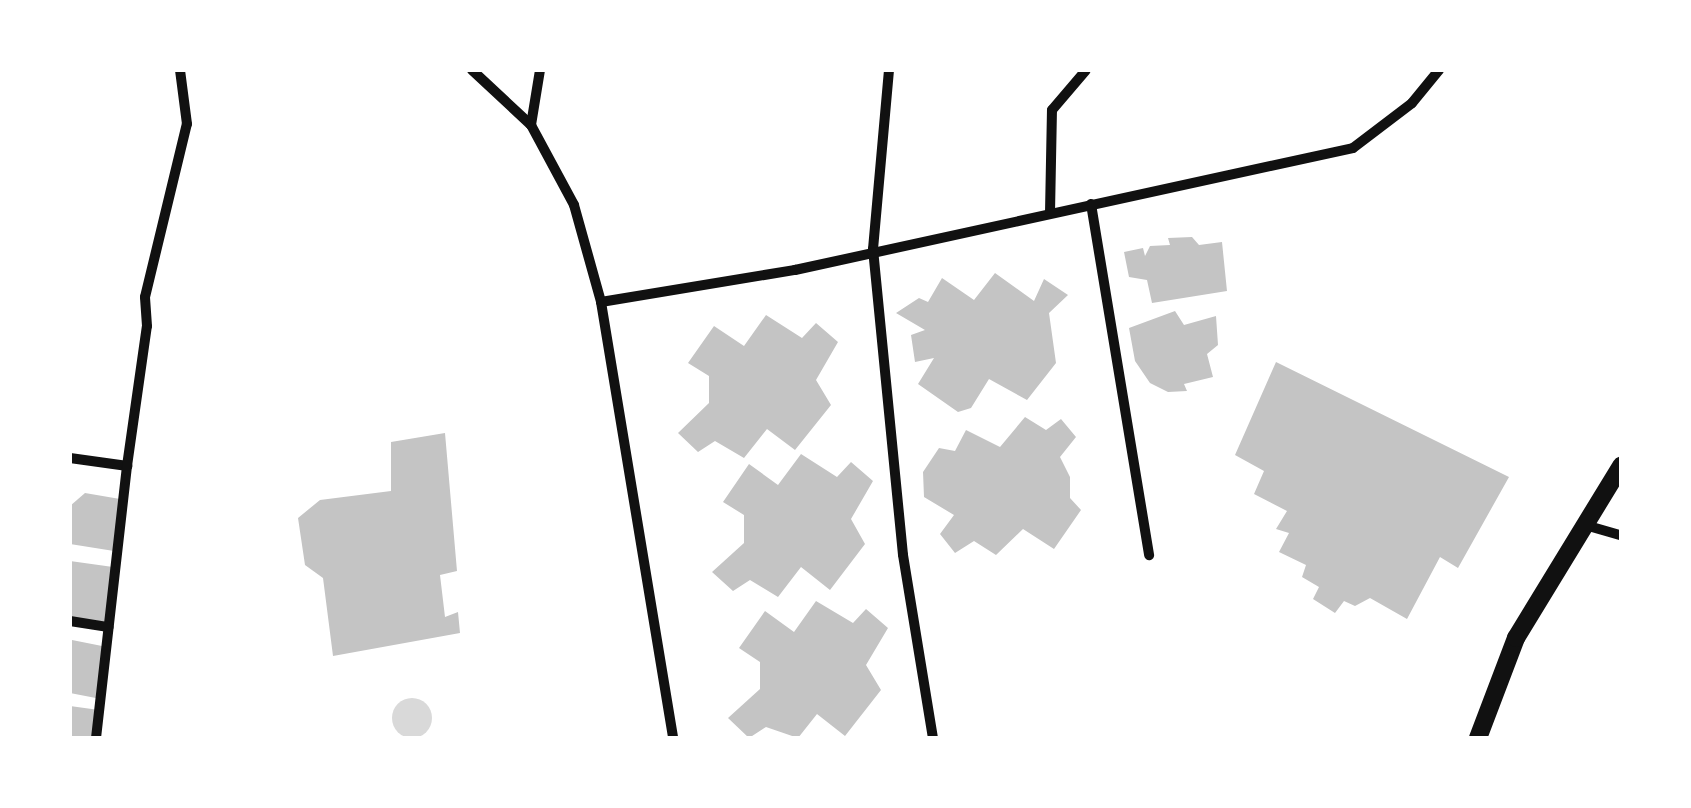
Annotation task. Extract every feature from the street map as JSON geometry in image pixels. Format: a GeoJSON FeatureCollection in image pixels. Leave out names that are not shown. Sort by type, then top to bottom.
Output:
{"type":"FeatureCollection","features":[{"type":"Feature","properties":{"kind":"main road"},"geometry":{"type":"LineString","coordinates":[[1478,738],[1516,638],[1621,466]]}},
{"type":"Feature","properties":{"kind":"street"},"geometry":{"type":"LineString","coordinates":[[96,738],[145,297],[187,124],[180,70]]}},
{"type":"Feature","properties":{"kind":"street"},"geometry":{"type":"LineString","coordinates":[[472,70],[531,125],[574,205],[601,302],[669,737]]}},
{"type":"Feature","properties":{"kind":"street"},"geometry":{"type":"LineString","coordinates":[[531,125],[540,70]]}},
{"type":"Feature","properties":{"kind":"street"},"geometry":{"type":"LineString","coordinates":[[888,70],[873,249],[903,555],[933,738]]}},
{"type":"Feature","properties":{"kind":"street"},"geometry":{"type":"LineString","coordinates":[[1050,213],[1052,110],[1086,70]]}},
{"type":"Feature","properties":{"kind":"street"},"geometry":{"type":"LineString","coordinates":[[601,302],[795,270],[873,249],[1353,148],[1412,103],[1439,70]]}},
{"type":"Feature","properties":{"kind":"street"},"geometry":{"type":"LineString","coordinates":[[1090,204],[1149,556]]}},
{"type":"Feature","properties":{"kind":"street"},"geometry":{"type":"LineString","coordinates":[[70,458],[127,466]]}},
{"type":"Feature","properties":{"kind":"street"},"geometry":{"type":"LineString","coordinates":[[1586,524],[1621,535]]}},
{"type":"Feature","properties":{"kind":"street"},"geometry":{"type":"LineString","coordinates":[[70,621],[109,627]]}},
{"type":"Feature","properties":{"kind":"shaded area"},"geometry":{"type":"Polygon","coordinates":[[[412,698],[426,704],[432,718],[426,732],[412,738],[398,732],[392,718],[398,704],[412,698]]]}},
{"type":"Feature","properties":{"kind":"building"},"geometry":{"type":"Polygon","coordinates":[[[1192,237],[1199,245],[1222,242],[1227,291],[1152,303],[1147,280],[1129,277],[1124,252],[1143,248],[1145,256],[1150,246],[1170,245],[1168,238],[1192,237]]]}},
{"type":"Feature","properties":{"kind":"building"},"geometry":{"type":"Polygon","coordinates":[[[995,273],[1034,301],[1044,279],[1068,295],[1049,313],[1056,363],[1027,400],[989,379],[971,408],[958,412],[918,384],[934,358],[915,362],[911,335],[925,330],[896,313],[919,298],[928,302],[942,278],[974,300],[995,273]]]}},
{"type":"Feature","properties":{"kind":"building"},"geometry":{"type":"Polygon","coordinates":[[[1175,311],[1184,325],[1216,316],[1218,345],[1207,354],[1213,377],[1184,384],[1187,391],[1168,392],[1150,383],[1135,361],[1129,328],[1175,311]]]}},
{"type":"Feature","properties":{"kind":"building"},"geometry":{"type":"Polygon","coordinates":[[[766,315],[802,338],[816,323],[838,342],[816,380],[831,405],[795,450],[767,429],[744,458],[715,441],[698,452],[678,433],[709,403],[709,376],[688,363],[714,326],[744,346],[766,315]]]}},
{"type":"Feature","properties":{"kind":"building"},"geometry":{"type":"Polygon","coordinates":[[[1276,362],[1509,477],[1458,568],[1440,557],[1407,619],[1370,598],[1355,606],[1344,601],[1335,613],[1313,599],[1319,587],[1302,577],[1306,565],[1279,552],[1289,533],[1276,529],[1287,511],[1254,494],[1264,471],[1235,455],[1276,362]]]}},
{"type":"Feature","properties":{"kind":"building"},"geometry":{"type":"Polygon","coordinates":[[[1025,417],[1046,430],[1061,419],[1076,437],[1060,457],[1070,477],[1070,498],[1081,510],[1054,549],[1023,529],[996,555],[974,541],[955,553],[940,534],[954,515],[924,497],[923,472],[939,448],[955,451],[966,430],[1000,447],[1025,417]]]}},
{"type":"Feature","properties":{"kind":"building"},"geometry":{"type":"Polygon","coordinates":[[[445,433],[457,571],[440,575],[445,617],[458,612],[460,633],[333,656],[323,578],[305,565],[298,518],[320,500],[391,491],[391,442],[445,433]]]}},
{"type":"Feature","properties":{"kind":"building"},"geometry":{"type":"Polygon","coordinates":[[[801,454],[837,477],[851,462],[873,481],[851,519],[865,544],[830,590],[801,567],[778,597],[750,580],[733,591],[712,572],[744,543],[744,515],[723,502],[749,464],[778,485],[801,454]]]}},
{"type":"Feature","properties":{"kind":"building"},"geometry":{"type":"Polygon","coordinates":[[[85,493],[120,499],[114,551],[70,544],[70,506],[85,493]]]}},
{"type":"Feature","properties":{"kind":"building"},"geometry":{"type":"Polygon","coordinates":[[[70,561],[113,567],[109,624],[70,618],[70,561]]]}},
{"type":"Feature","properties":{"kind":"building"},"geometry":{"type":"Polygon","coordinates":[[[816,601],[853,623],[866,609],[888,628],[866,665],[881,690],[845,736],[817,714],[798,738],[766,727],[749,738],[728,718],[760,689],[760,662],[739,648],[765,611],[794,632],[816,601]]]}},
{"type":"Feature","properties":{"kind":"building"},"geometry":{"type":"Polygon","coordinates":[[[72,640],[107,647],[101,699],[70,693],[72,640]]]}},
{"type":"Feature","properties":{"kind":"building"},"geometry":{"type":"Polygon","coordinates":[[[70,706],[99,710],[93,738],[70,738],[70,706]]]}}]}
